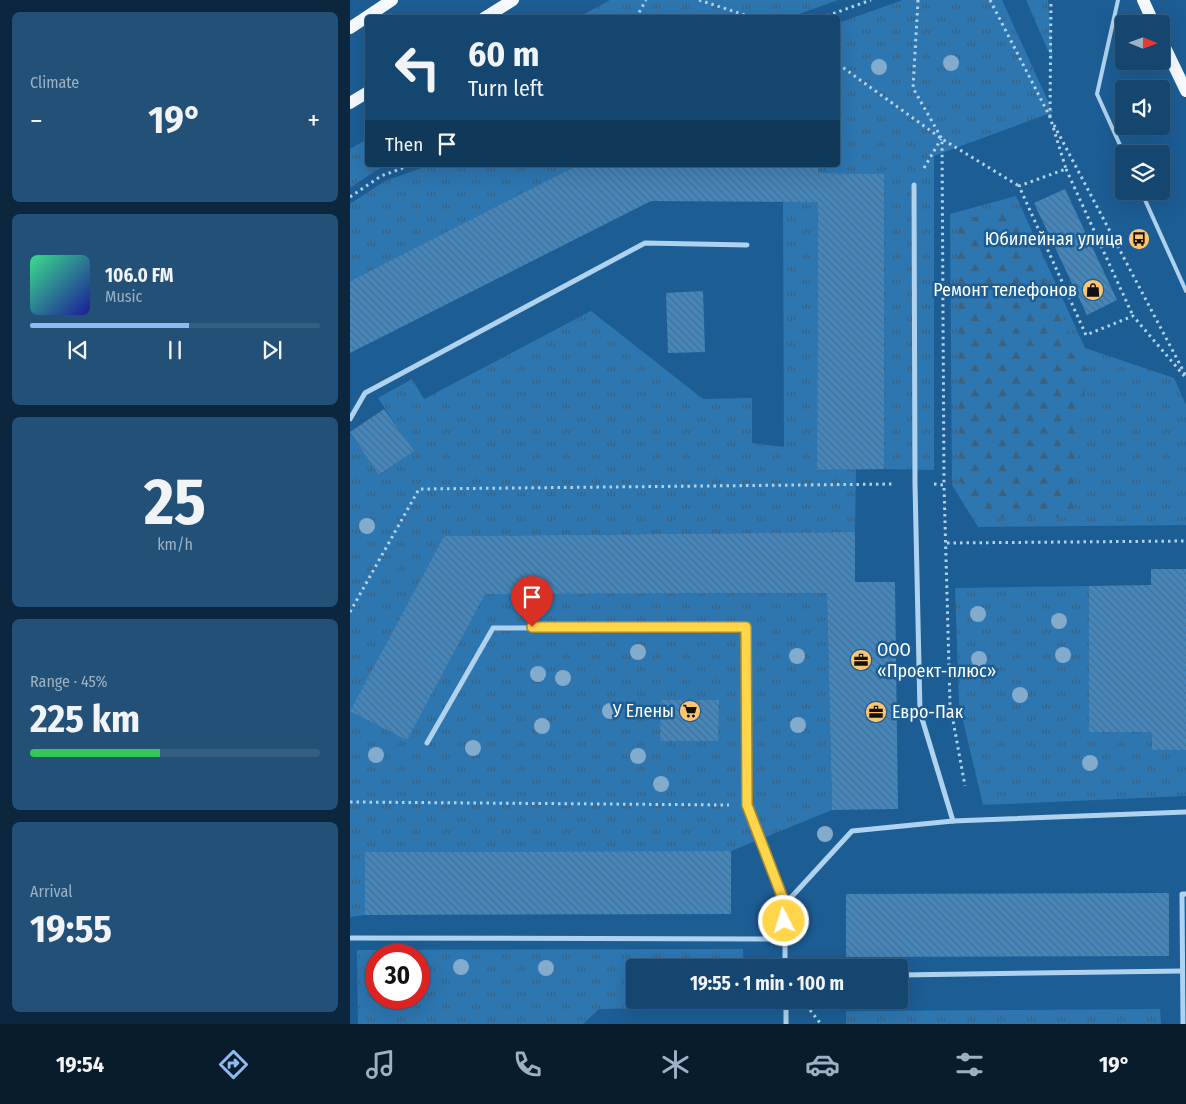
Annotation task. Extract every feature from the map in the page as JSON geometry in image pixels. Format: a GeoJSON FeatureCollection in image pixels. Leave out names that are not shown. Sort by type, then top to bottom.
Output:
{"type":"FeatureCollection","features":[{"type":"Feature","properties":{"kind":"main road"},"geometry":{"type":"LineString","coordinates":[[370,15],[392,0]]}},
{"type":"Feature","properties":{"kind":"main road"},"geometry":{"type":"LineString","coordinates":[[489,15],[513,0]]}},
{"type":"Feature","properties":{"kind":"main road"},"geometry":{"type":"LineString","coordinates":[[1143,0],[1150,15]]}},
{"type":"Feature","properties":{"kind":"main road"},"geometry":{"type":"LineString","coordinates":[[350,28],[365,18]]}},
{"type":"Feature","properties":{"kind":"main road"},"geometry":{"type":"LineString","coordinates":[[1170,58],[1186,91]]}},
{"type":"Feature","properties":{"kind":"main road"},"geometry":{"type":"LineString","coordinates":[[350,104],[365,94]]}},
{"type":"Feature","properties":{"kind":"street"},"geometry":{"type":"LineString","coordinates":[[914,185],[915,484],[920,712],[952,821]]}},
{"type":"Feature","properties":{"kind":"street"},"geometry":{"type":"LineString","coordinates":[[350,419],[365,393],[645,243],[747,245]]}},
{"type":"Feature","properties":{"kind":"street"},"geometry":{"type":"LineString","coordinates":[[427,742],[493,628],[746,627],[747,805],[785,904],[785,959]]}},
{"type":"Feature","properties":{"kind":"street"},"geometry":{"type":"LineString","coordinates":[[785,904],[852,831],[952,821],[1186,812]]}},
{"type":"Feature","properties":{"kind":"street"},"geometry":{"type":"LineString","coordinates":[[1183,1024],[1182,894],[1186,894]]}},
{"type":"Feature","properties":{"kind":"street"},"geometry":{"type":"LineString","coordinates":[[350,938],[784,939]]}},
{"type":"Feature","properties":{"kind":"street"},"geometry":{"type":"LineString","coordinates":[[908,975],[1182,971]]}},
{"type":"Feature","properties":{"kind":"street"},"geometry":{"type":"LineString","coordinates":[[786,1009],[786,1024]]}},
{"type":"Feature","properties":{"kind":"lane"},"geometry":{"type":"LineString","coordinates":[[1118,0],[1097,94],[1120,145]]}},
{"type":"Feature","properties":{"kind":"lane"},"geometry":{"type":"LineString","coordinates":[[1145,200],[1186,291]]}},
{"type":"Feature","properties":{"kind":"path"},"geometry":{"type":"LineString","coordinates":[[638,15],[646,0]]}},
{"type":"Feature","properties":{"kind":"path"},"geometry":{"type":"LineString","coordinates":[[699,0],[745,15]]}},
{"type":"Feature","properties":{"kind":"path"},"geometry":{"type":"LineString","coordinates":[[829,15],[871,0]]}},
{"type":"Feature","properties":{"kind":"path"},"geometry":{"type":"LineString","coordinates":[[990,0],[1186,377]]}},
{"type":"Feature","properties":{"kind":"path"},"geometry":{"type":"LineString","coordinates":[[1051,0],[1050,117],[1066,169],[1133,316],[1186,377]]}},
{"type":"Feature","properties":{"kind":"path"},"geometry":{"type":"LineString","coordinates":[[840,65],[942,139],[1019,186],[1086,335],[1133,316]]}},
{"type":"Feature","properties":{"kind":"path"},"geometry":{"type":"LineString","coordinates":[[914,185],[942,139]]}},
{"type":"Feature","properties":{"kind":"path"},"geometry":{"type":"LineString","coordinates":[[350,197],[381,176],[405,167]]}},
{"type":"Feature","properties":{"kind":"path"},"geometry":{"type":"LineString","coordinates":[[1019,186],[1066,169]]}},
{"type":"Feature","properties":{"kind":"path"},"geometry":{"type":"LineString","coordinates":[[350,612],[419,489],[944,484],[950,704],[972,820]]}},
{"type":"Feature","properties":{"kind":"path"},"geometry":{"type":"LineString","coordinates":[[946,543],[1186,541]]}},
{"type":"Feature","properties":{"kind":"path"},"geometry":{"type":"LineString","coordinates":[[350,802],[747,805]]}},
{"type":"Feature","properties":{"kind":"path"},"geometry":{"type":"LineString","coordinates":[[810,1009],[821,1024]]}},
{"type":"Feature","properties":{"kind":"green space"},"geometry":{"type":"Polygon","coordinates":[[[610,0],[838,0],[797,15],[583,15],[610,0]]]}},
{"type":"Feature","properties":{"kind":"green space"},"geometry":{"type":"Polygon","coordinates":[[[903,0],[1002,0],[1053,112],[934,156],[934,470],[884,469],[884,174],[818,173],[818,167],[840,167],[840,22],[903,0]]]}},
{"type":"Feature","properties":{"kind":"green space"},"geometry":{"type":"Polygon","coordinates":[[[1026,0],[1048,0],[1053,62],[1026,0]]]}},
{"type":"Feature","properties":{"kind":"green space"},"geometry":{"type":"Polygon","coordinates":[[[365,140],[365,167],[384,167],[350,188],[350,149],[365,140]]]}},
{"type":"Feature","properties":{"kind":"green space"},"geometry":{"type":"Polygon","coordinates":[[[424,167],[574,167],[350,281],[350,204],[385,181],[424,167]]]}},
{"type":"Feature","properties":{"kind":"green space"},"geometry":{"type":"Polygon","coordinates":[[[1016,196],[1085,348],[1174,378],[1186,405],[1186,525],[978,527],[952,485],[950,214],[1016,196]]]}},
{"type":"Feature","properties":{"kind":"green space"},"geometry":{"type":"Polygon","coordinates":[[[783,202],[818,202],[817,470],[856,469],[855,532],[444,536],[351,710],[485,594],[827,593],[832,810],[731,851],[366,852],[365,915],[350,917],[350,433],[380,475],[413,451],[378,398],[412,379],[424,399],[591,311],[703,399],[752,398],[752,443],[784,447],[783,202]]]}},
{"type":"Feature","properties":{"kind":"green space"},"geometry":{"type":"Polygon","coordinates":[[[1011,208],[1087,370],[1072,517],[983,518],[960,482],[958,221],[1011,208]]]}},
{"type":"Feature","properties":{"kind":"green space"},"geometry":{"type":"Polygon","coordinates":[[[1089,586],[1089,732],[1152,732],[1153,750],[1186,750],[1186,796],[983,805],[959,704],[955,588],[1089,586]]]}},
{"type":"Feature","properties":{"kind":"green space"},"geometry":{"type":"Polygon","coordinates":[[[743,949],[744,959],[626,959],[626,1009],[599,1009],[583,1024],[358,1024],[357,950],[365,950],[365,1009],[430,1009],[430,950],[743,949]]]}},
{"type":"Feature","properties":{"kind":"green space"},"geometry":{"type":"Polygon","coordinates":[[[1160,1009],[1161,1024],[846,1024],[846,1011],[1160,1009]]]}},
{"type":"Feature","properties":{"kind":"building"},"geometry":{"type":"Polygon","coordinates":[[[574,167],[818,167],[818,173],[884,174],[884,469],[817,470],[818,202],[651,201],[350,353],[350,281],[574,167]]]}},
{"type":"Feature","properties":{"kind":"building"},"geometry":{"type":"Polygon","coordinates":[[[1065,189],[1117,300],[1087,315],[1034,203],[1065,189]]]}},
{"type":"Feature","properties":{"kind":"building"},"geometry":{"type":"Polygon","coordinates":[[[703,291],[705,352],[668,353],[666,293],[703,291]]]}},
{"type":"Feature","properties":{"kind":"building"},"geometry":{"type":"Polygon","coordinates":[[[384,409],[414,451],[379,475],[350,432],[384,409]]]}},
{"type":"Feature","properties":{"kind":"building"},"geometry":{"type":"Polygon","coordinates":[[[855,532],[855,582],[895,582],[898,809],[832,810],[827,593],[485,594],[407,740],[350,711],[444,536],[855,532]]]}},
{"type":"Feature","properties":{"kind":"building"},"geometry":{"type":"Polygon","coordinates":[[[1151,569],[1186,569],[1186,750],[1152,750],[1152,732],[1089,732],[1089,586],[1151,585],[1151,569]]]}},
{"type":"Feature","properties":{"kind":"building","name":"У Елены"},"geometry":{"type":"Polygon","coordinates":[[[661,700],[719,700],[718,741],[660,741],[661,700]]]}},
{"type":"Feature","properties":{"kind":"building"},"geometry":{"type":"Polygon","coordinates":[[[731,851],[731,914],[365,915],[365,852],[731,851]]]}},
{"type":"Feature","properties":{"kind":"building"},"geometry":{"type":"Polygon","coordinates":[[[1169,893],[1169,956],[846,957],[846,894],[1169,893]]]}},
{"type":"Feature","properties":{"kind":"place","name":"Юбилейная улица"},"geometry":{"type":"Point","coordinates":[1139,239]}},
{"type":"Feature","properties":{"kind":"place","name":"Ремонт телефонов"},"geometry":{"type":"Point","coordinates":[1093,290]}},
{"type":"Feature","properties":{"kind":"place","name":"ООО «Проект-плюс»"},"geometry":{"type":"Point","coordinates":[861,660]}},
{"type":"Feature","properties":{"kind":"place","name":"У Елены"},"geometry":{"type":"Point","coordinates":[690,711]}},
{"type":"Feature","properties":{"kind":"place","name":"Евро-Пак"},"geometry":{"type":"Point","coordinates":[876,712]}},
{"type":"Feature","properties":{"kind":"route"},"geometry":{"type":"LineString","coordinates":[[532,627],[746,627],[747,805],[785,904],[784,921]]}}]}
